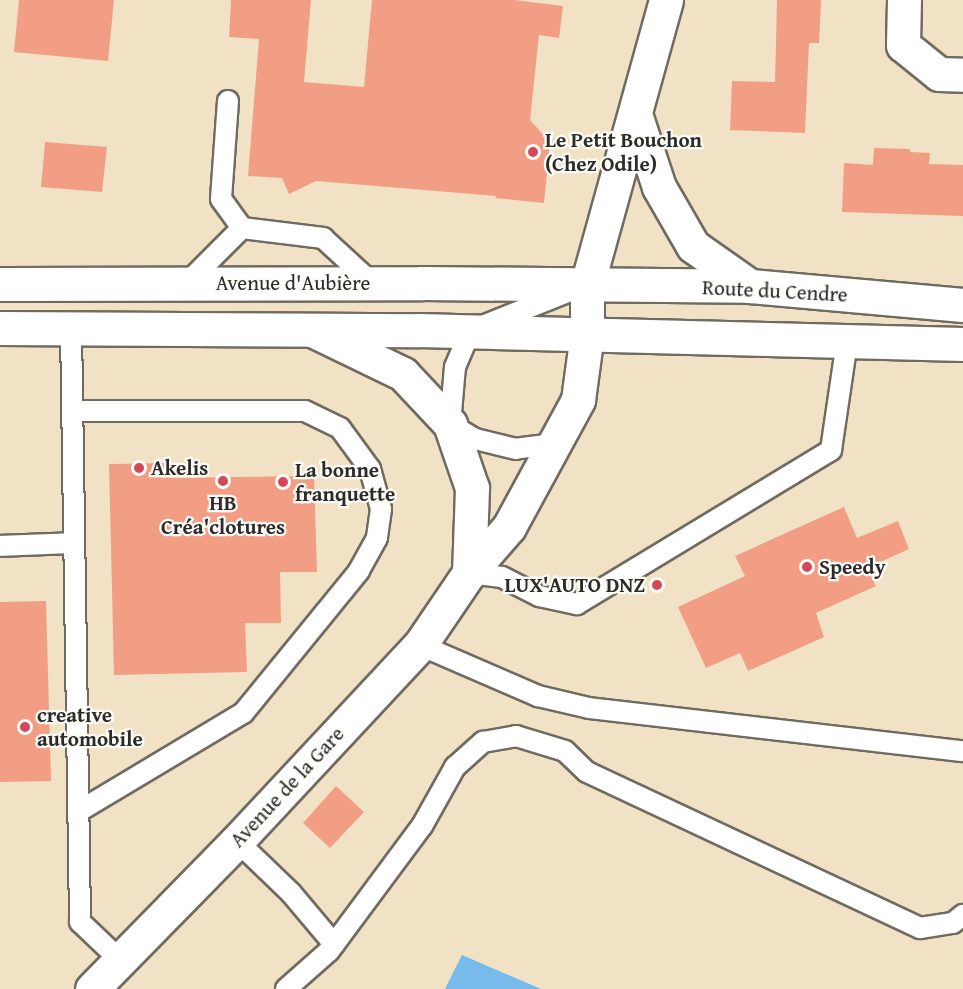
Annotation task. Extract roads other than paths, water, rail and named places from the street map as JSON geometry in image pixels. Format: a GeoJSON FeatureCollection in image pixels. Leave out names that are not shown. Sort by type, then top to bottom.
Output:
{"type":"FeatureCollection","features":[{"type":"Feature","properties":{"kind":"main road"},"geometry":{"type":"LineString","coordinates":[[666,0],[636,117],[659,187],[693,246],[750,286]]}},
{"type":"Feature","properties":{"kind":"main road"},"geometry":{"type":"LineString","coordinates":[[904,0],[903,45],[939,74],[963,75]]}},
{"type":"Feature","properties":{"kind":"main road","name":"Avenue de la Gare"},"geometry":{"type":"LineString","coordinates":[[92,989],[237,841],[420,645],[469,573],[509,527],[578,400],[587,333],[587,285],[636,117]]}},
{"type":"Feature","properties":{"kind":"main road","name":"Avenue d'Aubière"},"geometry":{"type":"LineString","coordinates":[[0,284],[587,285]]}},
{"type":"Feature","properties":{"kind":"main road","name":"Route du Cendre"},"geometry":{"type":"LineString","coordinates":[[587,285],[750,286],[963,305]]}},
{"type":"Feature","properties":{"kind":"main road"},"geometry":{"type":"LineString","coordinates":[[0,328],[470,331],[963,344]]}},
{"type":"Feature","properties":{"kind":"main road"},"geometry":{"type":"LineString","coordinates":[[312,330],[403,374],[450,424],[472,488],[469,573]]}},
{"type":"Feature","properties":{"kind":"lane"},"geometry":{"type":"LineString","coordinates":[[228,100],[221,199],[242,228],[323,238],[372,283]]}},
{"type":"Feature","properties":{"kind":"lane"},"geometry":{"type":"LineString","coordinates":[[186,284],[242,228]]}},
{"type":"Feature","properties":{"kind":"lane"},"geometry":{"type":"LineString","coordinates":[[554,444],[516,449],[475,439],[450,424],[455,367],[470,331],[587,285]]}},
{"type":"Feature","properties":{"kind":"lane"},"geometry":{"type":"LineString","coordinates":[[71,327],[80,922],[120,960]]}},
{"type":"Feature","properties":{"kind":"lane"},"geometry":{"type":"LineString","coordinates":[[469,573],[502,577],[539,596],[577,604],[831,450],[847,341]]}},
{"type":"Feature","properties":{"kind":"lane"},"geometry":{"type":"LineString","coordinates":[[72,411],[305,411],[340,428],[370,469],[381,509],[377,538],[359,571],[243,713],[79,811]]}},
{"type":"Feature","properties":{"kind":"lane"},"geometry":{"type":"LineString","coordinates":[[0,546],[74,543]]}},
{"type":"Feature","properties":{"kind":"lane"},"geometry":{"type":"LineString","coordinates":[[420,645],[538,696],[589,708],[963,751]]}},
{"type":"Feature","properties":{"kind":"lane"},"geometry":{"type":"LineString","coordinates":[[286,989],[334,944],[422,826],[455,767],[483,742],[516,736],[565,751],[587,772],[920,928],[952,923],[963,915]]}},
{"type":"Feature","properties":{"kind":"lane"},"geometry":{"type":"LineString","coordinates":[[237,841],[291,893],[334,944]]}},
{"type":"Feature","properties":{"kind":"water"},"geometry":{"type":"Polygon","coordinates":[[[462,955],[541,989],[445,989],[462,955]]]}},
{"type":"Feature","properties":{"kind":"place","name":"Le Petit Bouchon (Chez Odile)"},"geometry":{"type":"Point","coordinates":[533,152]}},
{"type":"Feature","properties":{"kind":"place","name":"Akelis"},"geometry":{"type":"Point","coordinates":[139,468]}},
{"type":"Feature","properties":{"kind":"place","name":"HB Créa'clotures"},"geometry":{"type":"Point","coordinates":[223,481]}},
{"type":"Feature","properties":{"kind":"place","name":"La bonne franquette"},"geometry":{"type":"Point","coordinates":[283,482]}},
{"type":"Feature","properties":{"kind":"place","name":"Speedy"},"geometry":{"type":"Point","coordinates":[807,567]}},
{"type":"Feature","properties":{"kind":"place","name":"LUX'AUTO DNZ"},"geometry":{"type":"Point","coordinates":[657,585]}},
{"type":"Feature","properties":{"kind":"place","name":"creative automobile"},"geometry":{"type":"Point","coordinates":[25,727]}}]}
